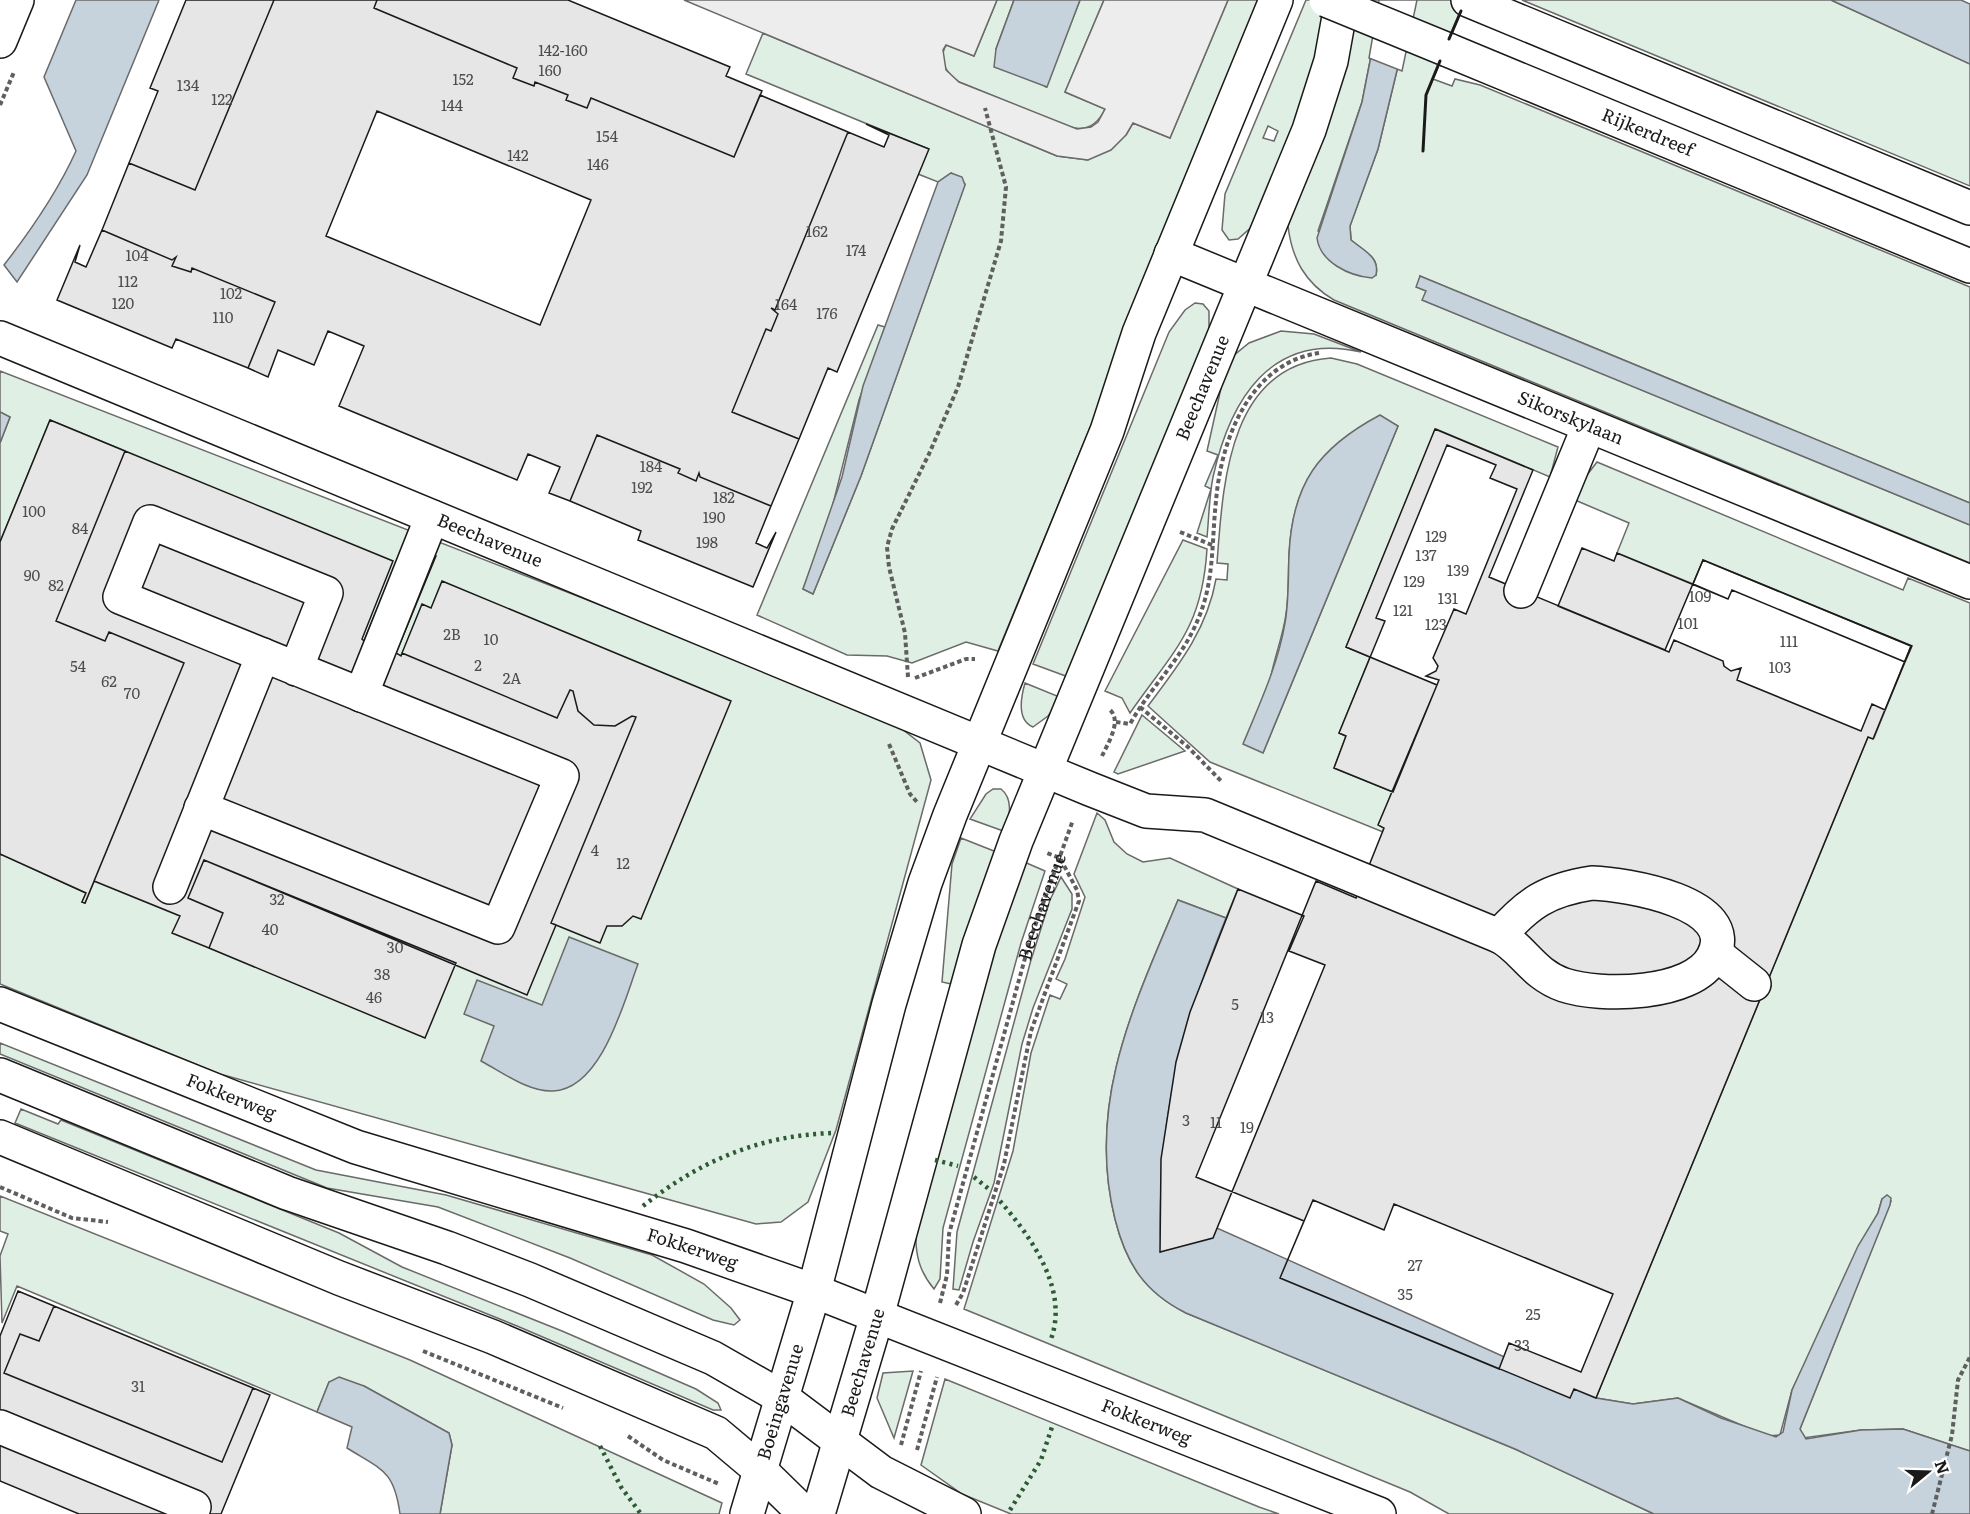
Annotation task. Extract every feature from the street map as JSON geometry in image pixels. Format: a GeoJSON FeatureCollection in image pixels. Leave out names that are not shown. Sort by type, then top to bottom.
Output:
{"type":"FeatureCollection","features":[{"type":"Feature","properties":{"kind":"main road"},"geometry":{"type":"LineString","coordinates":[[0,41],[17,0]]}},
{"type":"Feature","properties":{"kind":"main road"},"geometry":{"type":"LineString","coordinates":[[814,1291],[889,1004],[920,898],[980,742],[1107,431],[1139,333],[1276,0]]}},
{"type":"Feature","properties":{"kind":"main road","name":"Rijkerdreef"},"geometry":{"type":"LineString","coordinates":[[1326,0],[1970,266]]}},
{"type":"Feature","properties":{"kind":"main road","name":"Beechavenue"},"geometry":{"type":"LineString","coordinates":[[839,1441],[877,1316],[981,937],[1046,770],[1316,109],[1331,61],[1342,0]]}},
{"type":"Feature","properties":{"kind":"main road"},"geometry":{"type":"LineString","coordinates":[[1468,0],[1970,208]]}},
{"type":"Feature","properties":{"kind":"main road","name":"Sikorskylaan"},"geometry":{"type":"LineString","coordinates":[[1171,254],[1970,582]]}},
{"type":"Feature","properties":{"kind":"main road","name":"Beechavenue"},"geometry":{"type":"LineString","coordinates":[[0,338],[1146,812],[1205,815],[1499,936],[1542,974],[1562,984],[1592,991],[1627,993],[1669,984],[1702,969],[1715,953]]}},
{"type":"Feature","properties":{"kind":"main road"},"geometry":{"type":"LineString","coordinates":[[1521,591],[1589,426]]}},
{"type":"Feature","properties":{"kind":"main road"},"geometry":{"type":"LineString","coordinates":[[361,695],[432,517]]}},
{"type":"Feature","properties":{"kind":"main road"},"geometry":{"type":"LineString","coordinates":[[201,808],[498,927],[562,776],[296,669],[120,597],[150,522],[326,593],[296,669]]}},
{"type":"Feature","properties":{"kind":"main road"},"geometry":{"type":"LineString","coordinates":[[170,887],[263,655]]}},
{"type":"Feature","properties":{"kind":"main road"},"geometry":{"type":"LineString","coordinates":[[1499,936],[1520,912],[1536,901],[1580,885],[1604,884],[1642,890],[1689,905],[1710,923],[1717,939],[1715,953],[1754,984]]}},
{"type":"Feature","properties":{"kind":"main road","name":"Fokkerweg"},"geometry":{"type":"LineString","coordinates":[[0,1004],[356,1147],[686,1246],[814,1291],[1379,1514]]}},
{"type":"Feature","properties":{"kind":"main road"},"geometry":{"type":"LineString","coordinates":[[0,1075],[287,1193],[447,1248],[549,1288],[712,1358],[781,1397],[891,1479],[964,1514]]}},
{"type":"Feature","properties":{"kind":"main road"},"geometry":{"type":"LineString","coordinates":[[0,1137],[339,1278],[493,1337],[708,1429],[722,1436],[753,1494],[805,1514]]}},
{"type":"Feature","properties":{"kind":"main road","name":"Boeingavenue"},"geometry":{"type":"LineString","coordinates":[[753,1494],[814,1291]]}},
{"type":"Feature","properties":{"kind":"main road"},"geometry":{"type":"LineString","coordinates":[[0,1427],[194,1507],[191,1514]]}},
{"type":"Feature","properties":{"kind":"main road"},"geometry":{"type":"LineString","coordinates":[[819,1514],[839,1441]]}},
{"type":"Feature","properties":{"kind":"path"},"geometry":{"type":"LineString","coordinates":[[908,678],[905,633],[889,567],[887,547],[962,378],[1001,241],[1006,187],[985,108]]}},
{"type":"Feature","properties":{"kind":"path"},"geometry":{"type":"LineString","coordinates":[[1116,722],[1130,724],[1140,707],[1176,662],[1198,620],[1210,580],[1222,469],[1246,403],[1260,382],[1274,370],[1297,358],[1330,352]]}},
{"type":"Feature","properties":{"kind":"path"},"geometry":{"type":"LineString","coordinates":[[1177,531],[1212,545]]}},
{"type":"Feature","properties":{"kind":"path"},"geometry":{"type":"LineString","coordinates":[[1140,707],[1188,747],[1222,782]]}},
{"type":"Feature","properties":{"kind":"path","name":"Beechavenue"},"geometry":{"type":"LineString","coordinates":[[910,1413],[947,1275],[947,1243],[966,1171],[1030,940],[1060,858],[1077,890],[1078,907],[1031,1031],[1004,1164],[963,1293],[956,1305]]}},
{"type":"Feature","properties":{"kind":"path"},"geometry":{"type":"LineString","coordinates":[[0,1188],[72,1218],[115,1223]]}},
{"type":"Feature","properties":{"kind":"path"},"geometry":{"type":"LineString","coordinates":[[418,1349],[569,1411]]}},
{"type":"Feature","properties":{"kind":"path"},"geometry":{"type":"LineString","coordinates":[[1932,1514],[1950,1444],[1958,1380],[1970,1357]]}},
{"type":"Feature","properties":{"kind":"path"},"geometry":{"type":"LineString","coordinates":[[915,1459],[937,1376]]}},
{"type":"Feature","properties":{"kind":"path"},"geometry":{"type":"LineString","coordinates":[[623,1434],[639,1442],[663,1460],[753,1494]]}},
{"type":"Feature","properties":{"kind":"green space"},"geometry":{"type":"Polygon","coordinates":[[[997,0],[1014,0],[996,49],[1046,87],[1080,0],[1104,0],[1065,92],[1105,109],[1095,123],[1082,128],[1070,127],[959,82],[947,71],[943,62],[945,47],[947,45],[974,56],[997,0]]]}},
{"type":"Feature","properties":{"kind":"green space"},"geometry":{"type":"Polygon","coordinates":[[[1228,0],[1266,0],[998,651],[966,642],[912,663],[887,656],[847,655],[757,615],[878,325],[885,327],[859,400],[830,516],[803,589],[813,594],[861,476],[965,184],[951,173],[938,182],[918,174],[928,149],[746,74],[763,33],[1057,156],[1088,160],[1126,135],[1133,123],[1170,138],[1228,0]]]}},
{"type":"Feature","properties":{"kind":"green space"},"geometry":{"type":"Polygon","coordinates":[[[1306,0],[1330,0],[1304,102],[1255,224],[1238,239],[1229,240],[1222,230],[1225,194],[1306,0]],[[1268,126],[1263,138],[1274,141],[1278,131],[1268,126]]]}},
{"type":"Feature","properties":{"kind":"green space"},"geometry":{"type":"Polygon","coordinates":[[[1353,0],[1382,0],[1362,102],[1318,231],[1376,275],[1376,263],[1366,251],[1351,240],[1350,226],[1378,149],[1414,0],[1466,0],[1433,79],[1452,86],[1455,79],[1480,85],[1970,287],[1970,503],[1420,276],[1426,291],[1423,300],[1970,525],[1970,563],[1334,300],[1315,286],[1297,259],[1288,226],[1353,0]]]}},
{"type":"Feature","properties":{"kind":"green space"},"geometry":{"type":"Polygon","coordinates":[[[1522,0],[1831,0],[1970,64],[1970,186],[1522,0]]]}},
{"type":"Feature","properties":{"kind":"green space"},"geometry":{"type":"Polygon","coordinates":[[[1195,303],[1203,304],[1209,311],[1209,337],[1071,678],[1033,664],[1169,332],[1185,310],[1195,303]]]}},
{"type":"Feature","properties":{"kind":"green space"},"geometry":{"type":"Polygon","coordinates":[[[1281,331],[1314,334],[1361,352],[1329,348],[1302,352],[1279,362],[1260,378],[1244,398],[1231,422],[1221,449],[1213,477],[1207,537],[1197,533],[1211,489],[1205,486],[1218,455],[1207,451],[1227,361],[1249,343],[1281,331]]]}},
{"type":"Feature","properties":{"kind":"green space"},"geometry":{"type":"Polygon","coordinates":[[[1331,358],[1357,364],[1558,447],[1550,477],[1436,429],[1346,647],[1370,657],[1339,733],[1346,736],[1334,768],[1393,792],[1379,825],[1384,828],[1383,832],[1210,762],[1148,706],[1190,647],[1206,615],[1216,579],[1227,580],[1228,564],[1217,563],[1223,499],[1238,433],[1251,405],[1271,382],[1297,366],[1331,358]],[[1380,416],[1359,428],[1340,441],[1325,456],[1303,489],[1291,530],[1287,607],[1269,685],[1263,753],[1398,426],[1380,416]]]}},
{"type":"Feature","properties":{"kind":"green space"},"geometry":{"type":"Polygon","coordinates":[[[0,371],[885,716],[920,743],[931,780],[836,1130],[808,1202],[781,1222],[756,1224],[220,1074],[0,984],[0,854],[86,893],[82,902],[85,903],[184,663],[125,451],[50,420],[0,542],[0,443],[10,417],[0,412],[0,371]]]}},
{"type":"Feature","properties":{"kind":"green space"},"geometry":{"type":"Polygon","coordinates":[[[1597,462],[1903,590],[1908,578],[1970,603],[1970,1451],[1903,1429],[1861,1430],[1803,1438],[1800,1429],[1891,1201],[1882,1199],[1878,1213],[1792,1390],[1780,1435],[1767,1436],[1678,1398],[1633,1404],[1596,1398],[1868,737],[1874,738],[1911,646],[1703,560],[1693,584],[1617,553],[1629,523],[1575,500],[1587,475],[1597,462]]]}},
{"type":"Feature","properties":{"kind":"green space"},"geometry":{"type":"Polygon","coordinates":[[[1183,540],[1207,549],[1199,600],[1183,638],[1130,713],[1122,698],[1105,691],[1183,540]]]}},
{"type":"Feature","properties":{"kind":"green space"},"geometry":{"type":"Polygon","coordinates":[[[1025,683],[1062,698],[1048,716],[1033,727],[1028,724],[1022,714],[1021,701],[1025,683]]]}},
{"type":"Feature","properties":{"kind":"green space"},"geometry":{"type":"Polygon","coordinates":[[[1142,715],[1185,751],[1118,774],[1114,772],[1142,715]]]}},
{"type":"Feature","properties":{"kind":"green space"},"geometry":{"type":"Polygon","coordinates":[[[993,789],[1001,789],[1008,798],[1010,809],[1006,832],[970,819],[986,794],[993,789]]]}},
{"type":"Feature","properties":{"kind":"green space"},"geometry":{"type":"Polygon","coordinates":[[[1097,813],[1105,820],[1114,842],[1127,854],[1143,862],[1170,858],[1238,889],[1226,918],[1178,900],[1131,1016],[1119,1055],[1106,1135],[1108,1176],[1119,1235],[1139,1275],[1159,1296],[1186,1313],[1515,1449],[1654,1514],[1449,1514],[1410,1492],[964,1309],[1013,1151],[1031,1053],[1050,995],[1060,999],[1067,984],[1056,979],[1065,959],[1085,897],[1074,874],[1097,813]]]}},
{"type":"Feature","properties":{"kind":"green space"},"geometry":{"type":"Polygon","coordinates":[[[961,838],[999,853],[956,985],[942,982],[952,864],[961,838]]]}},
{"type":"Feature","properties":{"kind":"green space"},"geometry":{"type":"Polygon","coordinates":[[[1022,861],[1045,871],[1021,943],[943,1228],[940,1279],[934,1289],[919,1262],[916,1231],[994,939],[1022,861]]]}},
{"type":"Feature","properties":{"kind":"green space"},"geometry":{"type":"Polygon","coordinates":[[[1061,877],[1072,894],[1072,909],[1033,1008],[1022,1044],[994,1183],[959,1290],[953,1289],[957,1232],[1031,960],[1050,900],[1061,877]]]}},
{"type":"Feature","properties":{"kind":"green space"},"geometry":{"type":"Polygon","coordinates":[[[0,1043],[316,1170],[446,1195],[652,1255],[704,1284],[731,1308],[740,1320],[734,1325],[713,1320],[570,1258],[438,1207],[327,1188],[0,1054],[0,1043]]]}},
{"type":"Feature","properties":{"kind":"green space"},"geometry":{"type":"Polygon","coordinates":[[[21,1109],[58,1124],[61,1120],[339,1233],[402,1267],[562,1331],[696,1389],[718,1403],[721,1410],[713,1410],[517,1326],[15,1123],[21,1109]]]}},
{"type":"Feature","properties":{"kind":"green space"},"geometry":{"type":"Polygon","coordinates":[[[0,1196],[410,1360],[722,1503],[719,1514],[440,1514],[452,1445],[449,1433],[364,1386],[329,1382],[317,1412],[17,1286],[2,1323],[0,1256],[8,1234],[0,1231],[0,1196]]]}},
{"type":"Feature","properties":{"kind":"green space"},"geometry":{"type":"Polygon","coordinates":[[[913,1371],[894,1438],[877,1398],[883,1373],[913,1371]]]}},
{"type":"Feature","properties":{"kind":"green space"},"geometry":{"type":"Polygon","coordinates":[[[945,1379],[1279,1514],[1011,1514],[962,1494],[921,1465],[945,1379]]]}},
{"type":"Feature","properties":{"kind":"shaded area"},"geometry":{"type":"Polygon","coordinates":[[[76,0],[159,0],[87,175],[17,282],[4,265],[43,210],[76,151],[44,77],[76,0]]]}},
{"type":"Feature","properties":{"kind":"shaded area"},"geometry":{"type":"Polygon","coordinates":[[[684,0],[997,0],[974,56],[946,45],[943,50],[946,70],[959,82],[1077,129],[1091,127],[1098,122],[1105,109],[1065,92],[1104,0],[1228,0],[1170,138],[1133,123],[1126,135],[1111,150],[1088,160],[1057,156],[684,0]]]}},
{"type":"Feature","properties":{"kind":"shaded area"},"geometry":{"type":"Polygon","coordinates":[[[1014,0],[1080,0],[1047,87],[994,67],[996,49],[1014,0]]]}},
{"type":"Feature","properties":{"kind":"shaded area"},"geometry":{"type":"Polygon","coordinates":[[[1382,0],[1414,0],[1378,149],[1350,226],[1351,240],[1370,255],[1376,263],[1376,275],[1372,278],[1345,271],[1330,261],[1319,247],[1317,238],[1362,102],[1382,0]]]}},
{"type":"Feature","properties":{"kind":"shaded area"},"geometry":{"type":"Polygon","coordinates":[[[1831,0],[1961,0],[1970,4],[1970,64],[1831,0]]]}},
{"type":"Feature","properties":{"kind":"shaded area"},"geometry":{"type":"Polygon","coordinates":[[[951,173],[962,177],[965,185],[861,476],[813,594],[803,589],[842,477],[863,386],[938,182],[951,173]]]}},
{"type":"Feature","properties":{"kind":"shaded area"},"geometry":{"type":"Polygon","coordinates":[[[1420,276],[1970,503],[1970,525],[1422,300],[1426,291],[1416,287],[1420,276]]]}},
{"type":"Feature","properties":{"kind":"shaded area"},"geometry":{"type":"Polygon","coordinates":[[[0,412],[10,417],[0,443],[0,412]]]}},
{"type":"Feature","properties":{"kind":"shaded area"},"geometry":{"type":"Polygon","coordinates":[[[1380,415],[1398,426],[1263,753],[1243,744],[1267,685],[1282,639],[1287,606],[1291,530],[1296,508],[1312,471],[1325,455],[1340,441],[1380,415]]]}},
{"type":"Feature","properties":{"kind":"shaded area"},"geometry":{"type":"Polygon","coordinates":[[[1178,900],[1226,918],[1195,1001],[1174,1081],[1162,1163],[1161,1252],[1217,1228],[1596,1398],[1633,1404],[1678,1398],[1721,1418],[1776,1437],[1783,1432],[1792,1390],[1858,1246],[1878,1213],[1882,1199],[1887,1195],[1891,1198],[1890,1205],[1800,1429],[1806,1439],[1861,1430],[1903,1429],[1970,1451],[1970,1514],[1654,1514],[1515,1449],[1186,1313],[1159,1296],[1148,1286],[1131,1263],[1119,1235],[1108,1176],[1106,1135],[1119,1055],[1131,1016],[1178,900]]]}},
{"type":"Feature","properties":{"kind":"shaded area"},"geometry":{"type":"Polygon","coordinates":[[[569,937],[638,964],[618,1020],[598,1060],[585,1076],[570,1086],[553,1091],[544,1090],[516,1080],[481,1061],[494,1026],[464,1014],[477,980],[542,1005],[569,937]]]}},
{"type":"Feature","properties":{"kind":"shaded area"},"geometry":{"type":"Polygon","coordinates":[[[339,1377],[364,1386],[449,1433],[452,1445],[440,1514],[400,1514],[390,1480],[378,1467],[347,1448],[352,1427],[317,1412],[329,1382],[339,1377]]]}},
{"type":"Feature","properties":{"kind":"pier"},"geometry":{"type":"Polygon","coordinates":[[[1379,0],[1417,0],[1402,71],[1369,58],[1379,0]]]}},
{"type":"Feature","properties":{"kind":"building"},"geometry":{"type":"Polygon","coordinates":[[[186,0],[274,0],[195,190],[129,163],[158,91],[150,88],[186,0]]]}},
{"type":"Feature","properties":{"kind":"building"},"geometry":{"type":"Polygon","coordinates":[[[274,0],[377,0],[374,8],[517,68],[513,78],[534,86],[535,82],[568,95],[566,100],[587,108],[591,98],[734,157],[760,95],[848,132],[775,310],[771,308],[778,314],[771,331],[766,329],[732,412],[799,439],[771,506],[700,477],[699,473],[696,481],[678,473],[680,469],[597,435],[570,501],[549,493],[560,467],[528,454],[517,480],[339,406],[364,346],[328,331],[314,365],[278,350],[268,377],[248,368],[275,302],[192,268],[191,272],[172,266],[176,257],[172,260],[102,230],[129,163],[195,190],[274,0]],[[377,111],[326,236],[540,325],[591,200],[377,111]]]}},
{"type":"Feature","properties":{"kind":"building"},"geometry":{"type":"Polygon","coordinates":[[[377,0],[568,0],[730,67],[726,76],[762,91],[734,157],[591,98],[587,108],[566,100],[568,95],[535,82],[534,86],[513,78],[517,68],[374,8],[377,0]]]}},
{"type":"Feature","properties":{"kind":"building"},"geometry":{"type":"Polygon","coordinates":[[[866,124],[929,149],[837,372],[828,368],[799,439],[732,412],[766,329],[771,331],[778,314],[771,308],[775,310],[848,132],[884,147],[889,135],[866,124]]]}},
{"type":"Feature","properties":{"kind":"building"},"geometry":{"type":"Polygon","coordinates":[[[102,230],[172,260],[176,257],[172,266],[191,272],[192,268],[275,302],[248,368],[176,339],[172,348],[57,300],[80,245],[75,262],[86,267],[102,230]]]}},
{"type":"Feature","properties":{"kind":"building"},"geometry":{"type":"Polygon","coordinates":[[[50,420],[125,451],[56,621],[105,641],[109,632],[184,663],[85,903],[82,902],[86,893],[0,854],[0,542],[50,420]]]}},
{"type":"Feature","properties":{"kind":"building"},"geometry":{"type":"Polygon","coordinates":[[[1435,429],[1533,470],[1489,577],[1665,650],[1703,560],[1911,646],[1873,739],[1868,737],[1596,1398],[1574,1389],[1570,1398],[1280,1278],[1304,1221],[1196,1177],[1316,881],[1356,898],[1384,828],[1378,825],[1437,685],[1346,647],[1435,429]]]}},
{"type":"Feature","properties":{"kind":"building"},"geometry":{"type":"Polygon","coordinates":[[[597,435],[680,469],[678,473],[696,481],[699,473],[700,477],[771,506],[756,543],[767,548],[776,532],[753,587],[638,540],[641,531],[570,501],[597,435]]]}},
{"type":"Feature","properties":{"kind":"building"},"geometry":{"type":"Polygon","coordinates":[[[1447,445],[1496,465],[1490,478],[1517,489],[1466,614],[1454,609],[1433,658],[1438,666],[1436,671],[1426,676],[1439,680],[1393,792],[1334,768],[1346,736],[1339,733],[1385,621],[1376,618],[1447,445]]]}},
{"type":"Feature","properties":{"kind":"building"},"geometry":{"type":"Polygon","coordinates":[[[125,451],[393,561],[362,639],[364,641],[404,543],[436,556],[396,653],[401,656],[402,653],[557,718],[570,690],[573,691],[578,711],[594,725],[615,726],[632,716],[636,717],[551,923],[556,925],[527,995],[204,860],[188,898],[223,913],[209,948],[172,933],[180,916],[94,881],[184,663],[109,632],[105,641],[56,621],[125,451]]]}},
{"type":"Feature","properties":{"kind":"building"},"geometry":{"type":"Polygon","coordinates":[[[1582,548],[1614,561],[1617,553],[1728,599],[1732,590],[1905,662],[1885,710],[1872,704],[1861,731],[1737,680],[1741,668],[1731,671],[1724,666],[1723,661],[1674,640],[1669,652],[1558,606],[1582,548]]]}},
{"type":"Feature","properties":{"kind":"building"},"geometry":{"type":"Polygon","coordinates":[[[1703,560],[1912,646],[1905,662],[1732,590],[1728,599],[1693,584],[1703,560]]]}},
{"type":"Feature","properties":{"kind":"building"},"geometry":{"type":"Polygon","coordinates":[[[442,581],[731,701],[641,919],[633,916],[622,926],[607,926],[600,943],[551,923],[636,717],[632,716],[615,726],[594,725],[578,711],[573,691],[570,690],[557,718],[402,653],[422,604],[431,608],[442,581]]]}},
{"type":"Feature","properties":{"kind":"building"},"geometry":{"type":"Polygon","coordinates":[[[204,860],[456,963],[425,1038],[209,948],[223,913],[188,898],[204,860]]]}},
{"type":"Feature","properties":{"kind":"building"},"geometry":{"type":"Polygon","coordinates":[[[1238,889],[1304,916],[1289,951],[1325,965],[1213,1238],[1160,1252],[1161,1159],[1176,1062],[1190,1012],[1238,889]]]}},
{"type":"Feature","properties":{"kind":"building"},"geometry":{"type":"Polygon","coordinates":[[[1313,1200],[1384,1230],[1394,1204],[1613,1294],[1581,1372],[1509,1343],[1499,1369],[1280,1278],[1313,1200]]]}},
{"type":"Feature","properties":{"kind":"building"},"geometry":{"type":"Polygon","coordinates":[[[18,1291],[54,1306],[39,1341],[20,1334],[4,1373],[222,1462],[253,1388],[270,1395],[221,1514],[79,1514],[0,1481],[0,1336],[18,1291]]]}},
{"type":"Feature","properties":{"kind":"building"},"geometry":{"type":"Polygon","coordinates":[[[54,1306],[253,1388],[222,1462],[4,1373],[20,1334],[39,1341],[54,1306]]]}},
{"type":"Feature","properties":{"kind":"hedge"},"geometry":{"type":"LineString","coordinates":[[643,1206],[686,1176],[731,1154],[779,1139],[831,1133]]}},
{"type":"Feature","properties":{"kind":"hedge"},"geometry":{"type":"LineString","coordinates":[[935,1160],[958,1166]]}},
{"type":"Feature","properties":{"kind":"hedge"},"geometry":{"type":"LineString","coordinates":[[974,1177],[990,1190]]}},
{"type":"Feature","properties":{"kind":"hedge"},"geometry":{"type":"LineString","coordinates":[[1000,1201],[1035,1247],[1051,1283],[1055,1301],[1055,1320],[1051,1339]]}},
{"type":"Feature","properties":{"kind":"hedge"},"geometry":{"type":"LineString","coordinates":[[1010,1510],[1041,1460],[1052,1427]]}},
{"type":"Feature","properties":{"kind":"hedge"},"geometry":{"type":"LineString","coordinates":[[600,1446],[621,1487],[641,1514]]}},
{"type":"Feature","properties":{"kind":"wall"},"geometry":{"type":"LineString","coordinates":[[1449,39],[1461,11]]}},
{"type":"Feature","properties":{"kind":"wall"},"geometry":{"type":"LineString","coordinates":[[1423,151],[1426,95],[1440,61]]}}]}
